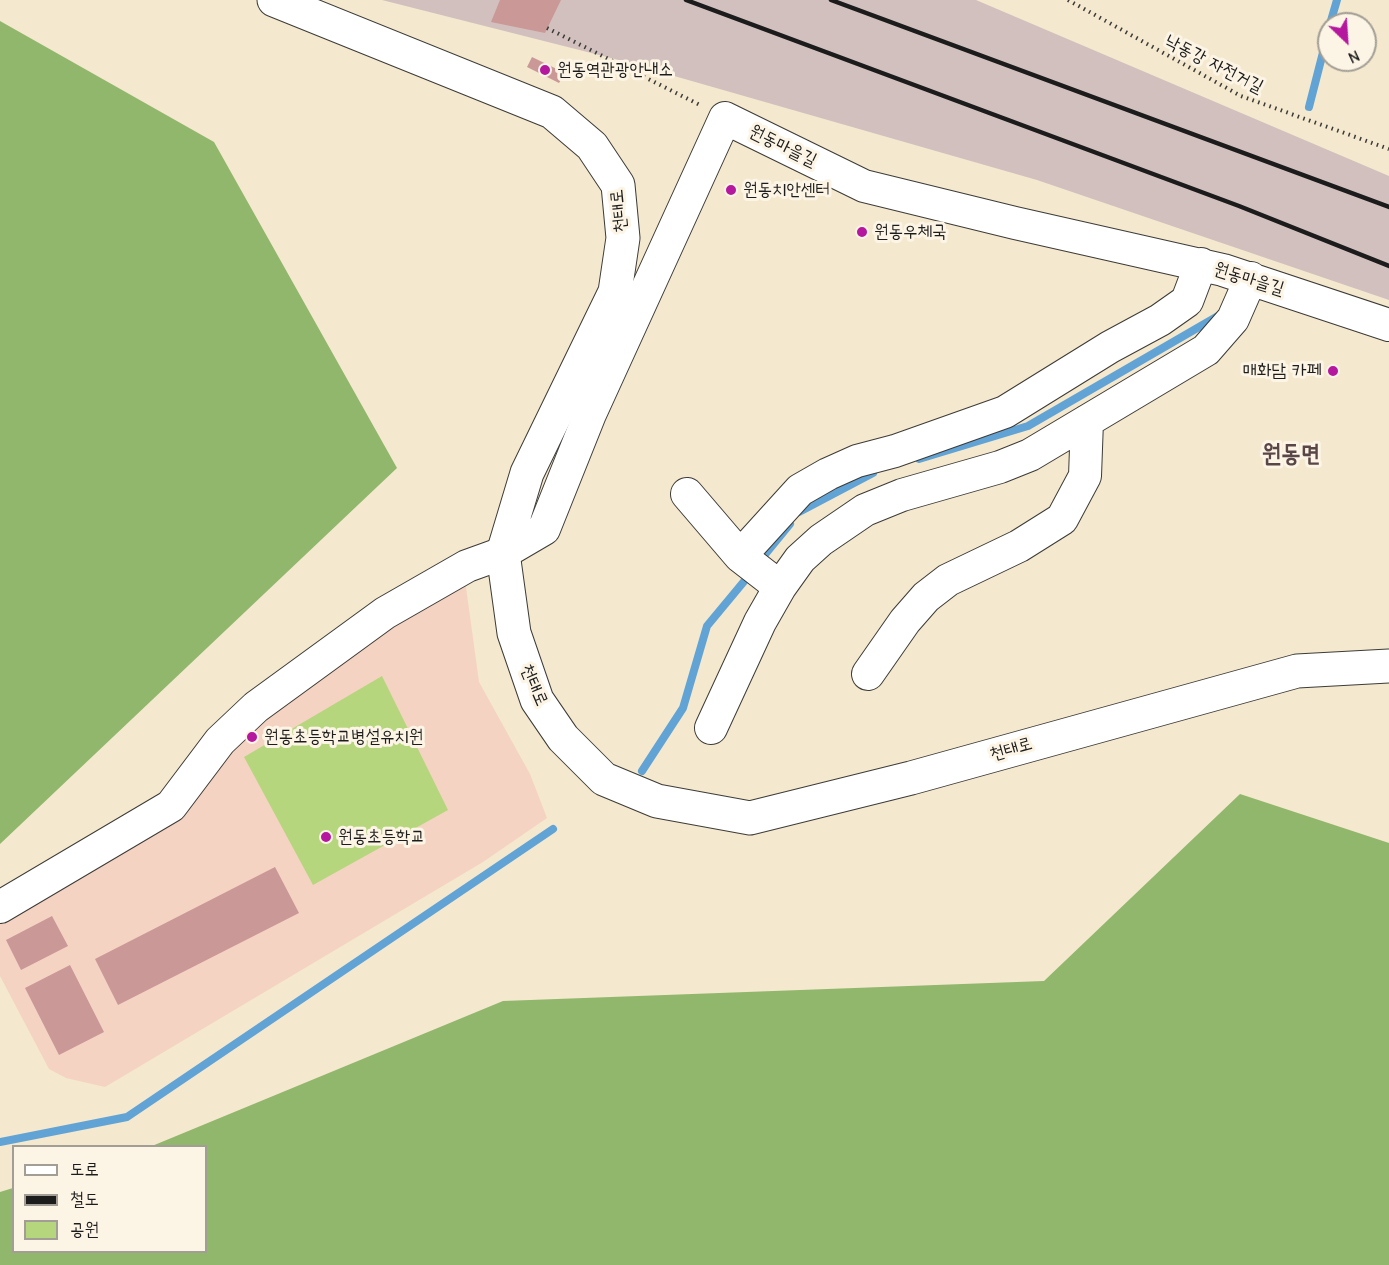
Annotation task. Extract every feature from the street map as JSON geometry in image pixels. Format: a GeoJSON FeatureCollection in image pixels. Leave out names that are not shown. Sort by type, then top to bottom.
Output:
{"type":"FeatureCollection","features":[{"type":"Feature","properties":{"kind":"main road","name":"천태로"},"geometry":{"type":"LineString","coordinates":[[274,0],[552,112],[592,146],[618,184],[623,238],[615,292],[527,473],[503,553],[514,633],[537,700],[563,738],[604,779],[657,801],[750,818],[911,778],[1297,671],[1389,666]]}},
{"type":"Feature","properties":{"kind":"street"},"geometry":{"type":"LineString","coordinates":[[0,907],[171,806],[220,741],[256,707],[385,614],[467,566],[503,553],[544,529],[590,414],[725,118]]}},
{"type":"Feature","properties":{"kind":"street","name":"원동마을길"},"geometry":{"type":"LineString","coordinates":[[725,118],[864,186],[1201,264],[1251,278],[1389,325]]}},
{"type":"Feature","properties":{"kind":"street"},"geometry":{"type":"LineString","coordinates":[[741,557],[800,490],[828,474],[857,461],[895,451],[1005,412],[1110,347],[1160,320],[1187,301],[1201,264]]}},
{"type":"Feature","properties":{"kind":"street"},"geometry":{"type":"LineString","coordinates":[[711,728],[760,622],[774,582],[821,540],[865,510],[902,495],[1000,467],[1030,455],[1206,350],[1233,319],[1251,278]]}},
{"type":"Feature","properties":{"kind":"street"},"geometry":{"type":"LineString","coordinates":[[868,674],[905,621],[926,597],[948,580],[1019,546],[1062,519],[1085,476],[1087,421]]}},
{"type":"Feature","properties":{"kind":"street"},"geometry":{"type":"LineString","coordinates":[[687,494],[741,557],[774,582]]}},
{"type":"Feature","properties":{"kind":"path","name":"낙동강 자전거길"},"geometry":{"type":"LineString","coordinates":[[1068,0],[1241,96],[1389,149]]}},
{"type":"Feature","properties":{"kind":"path"},"geometry":{"type":"LineString","coordinates":[[547,28],[725,118]]}},
{"type":"Feature","properties":{"kind":"shaded area"},"geometry":{"type":"Polygon","coordinates":[[[382,0],[976,0],[1389,176],[1389,300],[1037,180],[615,59],[382,0]]]}},
{"type":"Feature","properties":{"kind":"shaded area","name":"원동초등학교"},"geometry":{"type":"Polygon","coordinates":[[[465,580],[479,682],[530,774],[547,818],[483,862],[105,1087],[66,1078],[49,1069],[0,976],[0,921],[63,888],[111,857],[276,701],[465,580]]]}},
{"type":"Feature","properties":{"kind":"green space"},"geometry":{"type":"Polygon","coordinates":[[[0,21],[214,142],[397,468],[0,844],[0,21]]]}},
{"type":"Feature","properties":{"kind":"green space"},"geometry":{"type":"Polygon","coordinates":[[[382,676],[448,810],[313,885],[244,757],[382,676]]]}},
{"type":"Feature","properties":{"kind":"green space"},"geometry":{"type":"Polygon","coordinates":[[[1240,794],[1389,843],[1389,1265],[0,1265],[0,1192],[12,1188],[12,1253],[207,1253],[207,1145],[154,1145],[503,1001],[1044,981],[1240,794]]]}},
{"type":"Feature","properties":{"kind":"building"},"geometry":{"type":"Polygon","coordinates":[[[500,0],[561,0],[545,33],[491,22],[500,0]]]}},
{"type":"Feature","properties":{"kind":"building","name":"원동역관광안내소"},"geometry":{"type":"Polygon","coordinates":[[[532,57],[565,73],[559,83],[527,67],[532,57]]]}},
{"type":"Feature","properties":{"kind":"building"},"geometry":{"type":"Polygon","coordinates":[[[275,867],[299,913],[118,1005],[95,959],[275,867]]]}},
{"type":"Feature","properties":{"kind":"building"},"geometry":{"type":"Polygon","coordinates":[[[52,916],[68,946],[21,970],[6,940],[52,916]]]}},
{"type":"Feature","properties":{"kind":"building"},"geometry":{"type":"Polygon","coordinates":[[[70,965],[104,1032],[59,1055],[25,988],[70,965]]]}},
{"type":"Feature","properties":{"kind":"waterway"},"geometry":{"type":"LineString","coordinates":[[1334,12],[1337,0]]}},
{"type":"Feature","properties":{"kind":"waterway"},"geometry":{"type":"LineString","coordinates":[[1309,107],[1318,72]]}},
{"type":"Feature","properties":{"kind":"waterway"},"geometry":{"type":"LineString","coordinates":[[919,459],[1028,426],[1218,316]]}},
{"type":"Feature","properties":{"kind":"waterway"},"geometry":{"type":"LineString","coordinates":[[799,512],[873,473]]}},
{"type":"Feature","properties":{"kind":"waterway"},"geometry":{"type":"LineString","coordinates":[[758,563],[790,524]]}},
{"type":"Feature","properties":{"kind":"waterway"},"geometry":{"type":"LineString","coordinates":[[642,771],[683,708],[707,626],[751,573]]}},
{"type":"Feature","properties":{"kind":"waterway"},"geometry":{"type":"LineString","coordinates":[[0,1142],[127,1117],[553,829]]}},
{"type":"Feature","properties":{"kind":"railway"},"geometry":{"type":"LineString","coordinates":[[686,0],[1239,206],[1389,266]]}},
{"type":"Feature","properties":{"kind":"railway"},"geometry":{"type":"LineString","coordinates":[[831,0],[1389,207]]}},
{"type":"Feature","properties":{"kind":"place","name":"원동역관광안내소"},"geometry":{"type":"Point","coordinates":[545,70]}},
{"type":"Feature","properties":{"kind":"place","name":"원동치안센터"},"geometry":{"type":"Point","coordinates":[731,190]}},
{"type":"Feature","properties":{"kind":"place","name":"원동우체국"},"geometry":{"type":"Point","coordinates":[862,232]}},
{"type":"Feature","properties":{"kind":"place","name":"매화담 카페"},"geometry":{"type":"Point","coordinates":[1333,371]}},
{"type":"Feature","properties":{"kind":"place","name":"원동초등학교병설유치원"},"geometry":{"type":"Point","coordinates":[252,737]}},
{"type":"Feature","properties":{"kind":"place","name":"원동초등학교"},"geometry":{"type":"Point","coordinates":[326,837]}},
{"type":"Feature","properties":{"kind":"district","name":"원동면"},"geometry":{"type":"Point","coordinates":[1291,454]}}]}
